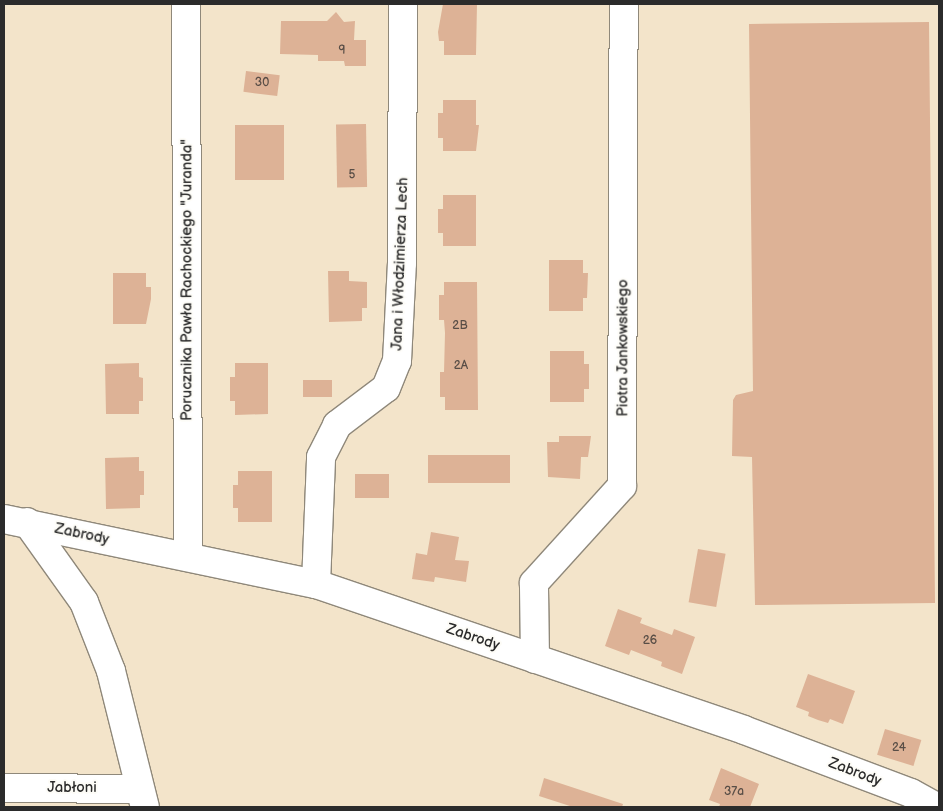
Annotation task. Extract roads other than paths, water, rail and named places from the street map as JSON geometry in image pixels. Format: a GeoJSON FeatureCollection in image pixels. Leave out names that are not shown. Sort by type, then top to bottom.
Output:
{"type":"FeatureCollection","features":[{"type":"Feature","properties":{"kind":"street","name":"Porucznika Pawła Rachockiego \"Juranda\""},"geometry":{"type":"LineString","coordinates":[[186,4],[188,557]]}},
{"type":"Feature","properties":{"kind":"street","name":"Jana i Włodzimierza Lech"},"geometry":{"type":"LineString","coordinates":[[316,584],[322,457],[337,424],[386,388],[397,361],[402,263],[403,4]]}},
{"type":"Feature","properties":{"kind":"street","name":"Piotra Jankowskiego"},"geometry":{"type":"LineString","coordinates":[[536,659],[534,583],[622,486],[624,4]]}},
{"type":"Feature","properties":{"kind":"street","name":"Zabrody"},"geometry":{"type":"LineString","coordinates":[[16,520],[316,584],[744,730],[935,804]]}},
{"type":"Feature","properties":{"kind":"street"},"geometry":{"type":"LineString","coordinates":[[16,520],[84,602],[111,671],[142,798]]}},
{"type":"Feature","properties":{"kind":"street","name":"Jabłoni"},"geometry":{"type":"LineString","coordinates":[[4,788],[142,798]]}}]}
